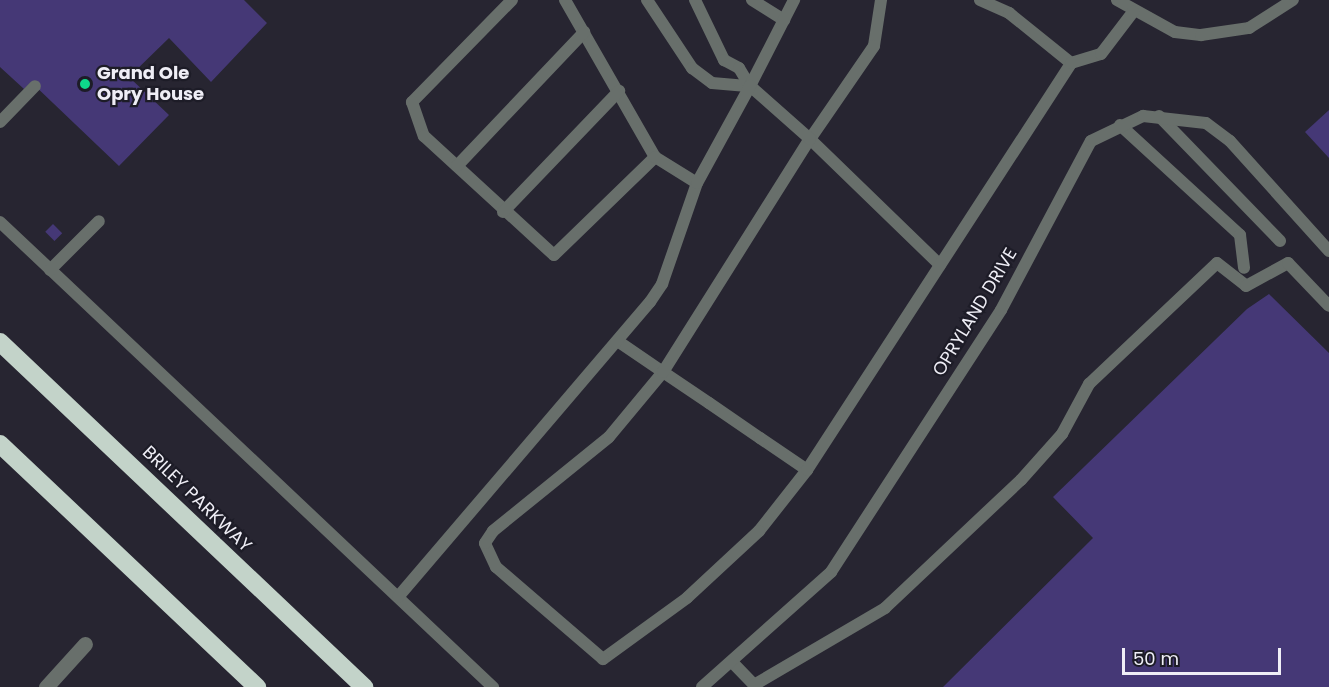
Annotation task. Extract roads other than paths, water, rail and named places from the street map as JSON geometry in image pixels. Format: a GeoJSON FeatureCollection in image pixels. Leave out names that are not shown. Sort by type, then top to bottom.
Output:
{"type":"FeatureCollection","features":[{"type":"Feature","properties":{"kind":"highway","name":"BRILEY PARKWAY"},"geometry":{"type":"LineString","coordinates":[[0,342],[364,687]]}},
{"type":"Feature","properties":{"kind":"highway"},"geometry":{"type":"LineString","coordinates":[[0,444],[257,687]]}},
{"type":"Feature","properties":{"kind":"street"},"geometry":{"type":"LineString","coordinates":[[46,687],[85,644]]}},
{"type":"Feature","properties":{"kind":"lane"},"geometry":{"type":"LineString","coordinates":[[512,0],[412,102],[424,136],[503,212],[554,255],[655,157]]}},
{"type":"Feature","properties":{"kind":"lane"},"geometry":{"type":"LineString","coordinates":[[565,0],[655,157],[697,183]]}},
{"type":"Feature","properties":{"kind":"lane"},"geometry":{"type":"LineString","coordinates":[[647,0],[692,68],[712,83],[750,86]]}},
{"type":"Feature","properties":{"kind":"lane"},"geometry":{"type":"LineString","coordinates":[[695,0],[724,60],[739,68],[750,86],[810,139],[940,266]]}},
{"type":"Feature","properties":{"kind":"lane"},"geometry":{"type":"LineString","coordinates":[[752,0],[784,20]]}},
{"type":"Feature","properties":{"kind":"lane"},"geometry":{"type":"LineString","coordinates":[[398,597],[619,342],[662,284],[697,183],[794,0]]}},
{"type":"Feature","properties":{"kind":"lane"},"geometry":{"type":"LineString","coordinates":[[881,0],[874,46],[810,139],[663,372],[609,437],[501,524],[485,543],[496,567],[603,659],[687,598],[759,531],[807,470],[1071,63],[1101,54],[1133,12]]}},
{"type":"Feature","properties":{"kind":"lane"},"geometry":{"type":"LineString","coordinates":[[980,0],[1009,13],[1071,63]]}},
{"type":"Feature","properties":{"kind":"lane"},"geometry":{"type":"LineString","coordinates":[[1117,0],[1133,12],[1175,32],[1223,33],[1267,20],[1293,0]]}},
{"type":"Feature","properties":{"kind":"lane"},"geometry":{"type":"LineString","coordinates":[[457,166],[584,32]]}},
{"type":"Feature","properties":{"kind":"lane"},"geometry":{"type":"LineString","coordinates":[[0,122],[35,86]]}},
{"type":"Feature","properties":{"kind":"lane"},"geometry":{"type":"LineString","coordinates":[[503,212],[619,91]]}},
{"type":"Feature","properties":{"kind":"lane"},"geometry":{"type":"LineString","coordinates":[[1159,117],[1280,241]]}},
{"type":"Feature","properties":{"kind":"lane","name":"OPRYLAND DRIVE"},"geometry":{"type":"LineString","coordinates":[[702,687],[831,572],[1001,310],[1091,141],[1120,125],[1159,117],[1206,123],[1230,141],[1329,251]]}},
{"type":"Feature","properties":{"kind":"lane"},"geometry":{"type":"LineString","coordinates":[[1120,125],[1240,235],[1244,268]]}},
{"type":"Feature","properties":{"kind":"lane"},"geometry":{"type":"LineString","coordinates":[[50,270],[99,221]]}},
{"type":"Feature","properties":{"kind":"lane"},"geometry":{"type":"LineString","coordinates":[[0,222],[493,687]]}},
{"type":"Feature","properties":{"kind":"lane"},"geometry":{"type":"LineString","coordinates":[[732,662],[755,686],[885,608],[1021,480],[1062,434],[1089,384],[1217,263],[1246,286],[1288,263],[1329,306]]}},
{"type":"Feature","properties":{"kind":"lane"},"geometry":{"type":"LineString","coordinates":[[619,342],[807,470]]}},
{"type":"Feature","properties":{"kind":"place","name":"Grand Ole Opry House"},"geometry":{"type":"Point","coordinates":[85,84]}}]}
